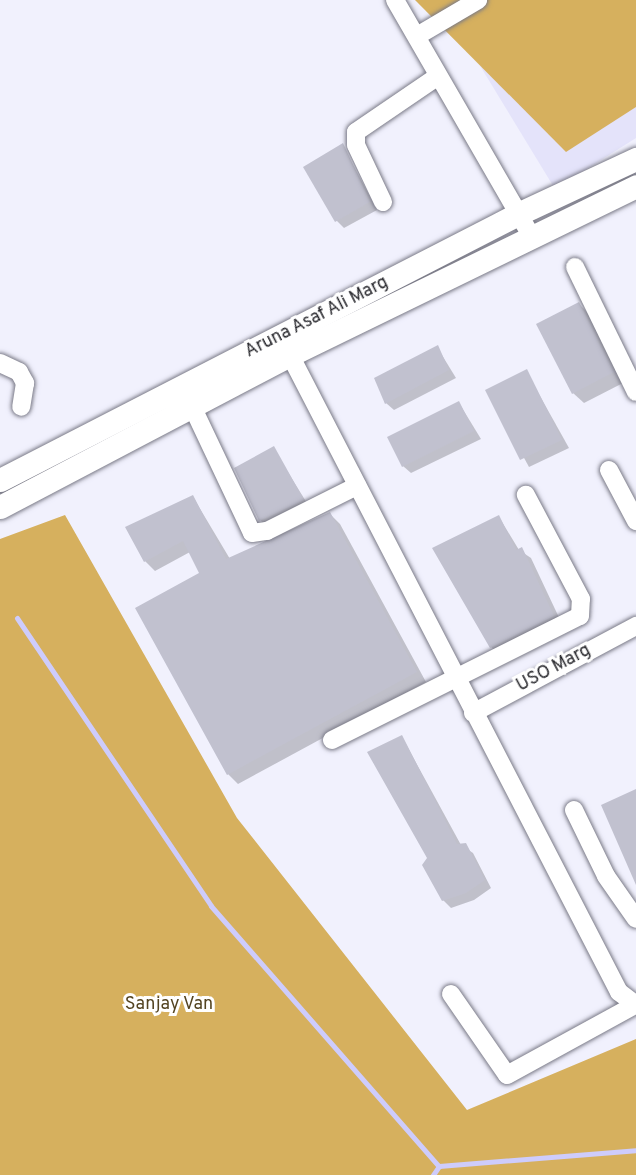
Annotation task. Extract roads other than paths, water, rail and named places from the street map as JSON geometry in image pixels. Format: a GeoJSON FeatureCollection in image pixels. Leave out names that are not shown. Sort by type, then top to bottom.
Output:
{"type":"FeatureCollection","features":[{"type":"Feature","properties":{"kind":"main road","name":"Aruna Asaf Ali Marg"},"geometry":{"type":"LineString","coordinates":[[0,480],[520,213],[636,159]]}},
{"type":"Feature","properties":{"kind":"main road","name":"Aruna Asaf Ali Marg"},"geometry":{"type":"LineString","coordinates":[[0,507],[290,355],[636,186]]}},
{"type":"Feature","properties":{"kind":"street"},"geometry":{"type":"LineString","coordinates":[[395,0],[532,237]]}},
{"type":"Feature","properties":{"kind":"street"},"geometry":{"type":"LineString","coordinates":[[417,36],[478,0]]}},
{"type":"Feature","properties":{"kind":"street"},"geometry":{"type":"LineString","coordinates":[[383,202],[356,145],[356,132],[438,76]]}},
{"type":"Feature","properties":{"kind":"street"},"geometry":{"type":"LineString","coordinates":[[575,267],[636,392]]}},
{"type":"Feature","properties":{"kind":"street"},"geometry":{"type":"LineString","coordinates":[[290,355],[473,712],[633,1004],[507,1075],[451,994]]}},
{"type":"Feature","properties":{"kind":"street"},"geometry":{"type":"LineString","coordinates":[[0,363],[19,372],[25,383],[21,407]]}},
{"type":"Feature","properties":{"kind":"street"},"geometry":{"type":"LineString","coordinates":[[192,406],[252,533],[267,531],[357,486]]}},
{"type":"Feature","properties":{"kind":"street"},"geometry":{"type":"LineString","coordinates":[[609,470],[636,522]]}},
{"type":"Feature","properties":{"kind":"street"},"geometry":{"type":"LineString","coordinates":[[332,740],[456,679],[583,611],[581,599],[526,495]]}},
{"type":"Feature","properties":{"kind":"street","name":"USO Marg"},"geometry":{"type":"LineString","coordinates":[[473,712],[636,626]]}},
{"type":"Feature","properties":{"kind":"street"},"geometry":{"type":"LineString","coordinates":[[574,810],[606,876],[636,919]]}},
{"type":"Feature","properties":{"kind":"waterway"},"geometry":{"type":"LineString","coordinates":[[17,618],[211,906],[439,1166],[636,1150]]}},
{"type":"Feature","properties":{"kind":"waterway"},"geometry":{"type":"LineString","coordinates":[[433,1175],[439,1166]]}},
{"type":"Feature","properties":{"kind":"park label","name":"Sanjay Van"},"geometry":{"type":"Point","coordinates":[169,1005]}}]}
